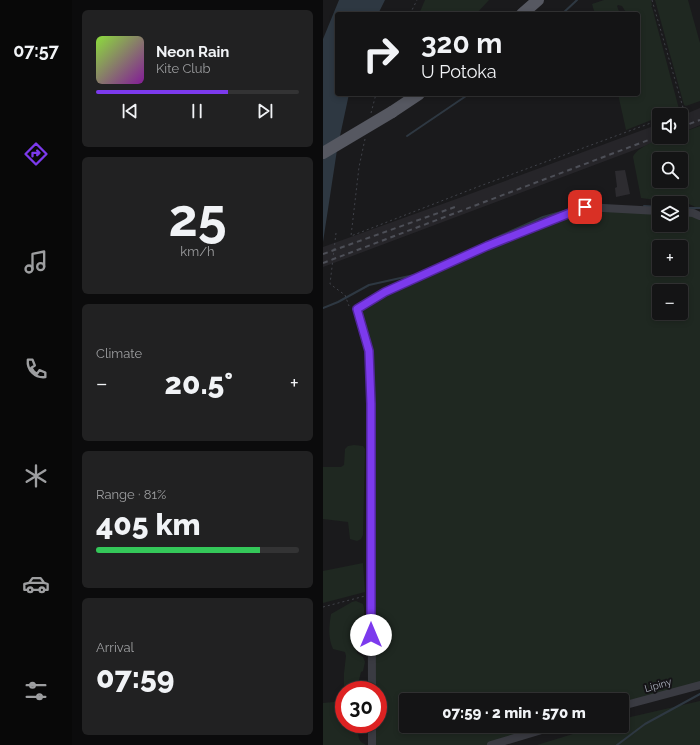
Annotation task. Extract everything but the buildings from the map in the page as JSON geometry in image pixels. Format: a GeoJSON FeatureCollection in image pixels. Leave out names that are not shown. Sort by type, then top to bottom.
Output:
{"type":"FeatureCollection","features":[{"type":"Feature","properties":{"kind":"main road"},"geometry":{"type":"LineString","coordinates":[[524,12],[538,0]]}},
{"type":"Feature","properties":{"kind":"main road"},"geometry":{"type":"LineString","coordinates":[[323,153],[416,96]]}},
{"type":"Feature","properties":{"kind":"street"},"geometry":{"type":"LineString","coordinates":[[372,681],[371,412],[369,351],[357,309],[385,292],[487,246],[585,207],[652,211]]}},
{"type":"Feature","properties":{"kind":"street"},"geometry":{"type":"LineString","coordinates":[[688,213],[700,216]]}},
{"type":"Feature","properties":{"kind":"street","name":"Lipiny"},"geometry":{"type":"LineString","coordinates":[[629,704],[700,685]]}},
{"type":"Feature","properties":{"kind":"street"},"geometry":{"type":"LineString","coordinates":[[372,733],[372,745]]}},
{"type":"Feature","properties":{"kind":"street"},"geometry":{"type":"LineString","coordinates":[[491,745],[531,733]]}},
{"type":"Feature","properties":{"kind":"path"},"geometry":{"type":"LineString","coordinates":[[411,12],[417,0]]}},
{"type":"Feature","properties":{"kind":"path"},"geometry":{"type":"LineString","coordinates":[[652,0],[683,108]]}},
{"type":"Feature","properties":{"kind":"path"},"geometry":{"type":"LineString","coordinates":[[371,113],[375,96]]}},
{"type":"Feature","properties":{"kind":"path"},"geometry":{"type":"LineString","coordinates":[[366,136],[359,167],[351,236],[480,186],[652,123]]}},
{"type":"Feature","properties":{"kind":"path"},"geometry":{"type":"LineString","coordinates":[[336,233],[330,284],[345,295],[349,305],[357,309]]}},
{"type":"Feature","properties":{"kind":"path"},"geometry":{"type":"LineString","coordinates":[[323,607],[371,594]]}},
{"type":"Feature","properties":{"kind":"shaded area"},"geometry":{"type":"Polygon","coordinates":[[[339,0],[385,0],[379,12],[335,12],[335,96],[349,96],[337,150],[323,242],[323,39],[339,0]]]}},
{"type":"Feature","properties":{"kind":"shaded area"},"geometry":{"type":"Polygon","coordinates":[[[425,0],[489,0],[478,12],[420,12],[425,0]]]}},
{"type":"Feature","properties":{"kind":"shaded area"},"geometry":{"type":"Polygon","coordinates":[[[604,0],[651,0],[651,7],[679,108],[652,108],[652,120],[626,130],[618,96],[640,96],[640,12],[626,12],[622,6],[618,5],[619,12],[594,12],[592,4],[604,0]]]}},
{"type":"Feature","properties":{"kind":"shaded area"},"geometry":{"type":"Polygon","coordinates":[[[655,0],[688,0],[700,43],[700,101],[686,106],[684,105],[655,0]]]}},
{"type":"Feature","properties":{"kind":"shaded area"},"geometry":{"type":"Polygon","coordinates":[[[700,108],[700,125],[688,130],[688,113],[700,108]]]}},
{"type":"Feature","properties":{"kind":"shaded area"},"geometry":{"type":"Polygon","coordinates":[[[700,126],[700,209],[688,204],[688,196],[652,196],[652,200],[641,198],[633,157],[638,150],[652,143],[652,144],[688,144],[688,130],[700,126]]]}},
{"type":"Feature","properties":{"kind":"shaded area"},"geometry":{"type":"Polygon","coordinates":[[[652,127],[652,143],[323,267],[323,247],[652,127]]]}},
{"type":"Feature","properties":{"kind":"shaded area"},"geometry":{"type":"Polygon","coordinates":[[[585,207],[652,211],[652,232],[688,232],[688,213],[700,216],[700,685],[629,704],[629,693],[399,693],[399,733],[531,733],[491,745],[372,745],[372,733],[387,733],[387,681],[372,681],[369,351],[357,309],[385,292],[585,207]]]}},
{"type":"Feature","properties":{"kind":"shaded area"},"geometry":{"type":"Polygon","coordinates":[[[348,446],[363,446],[365,449],[363,535],[361,539],[357,541],[350,539],[348,522],[323,519],[323,467],[341,467],[344,465],[345,449],[348,446]]]}},
{"type":"Feature","properties":{"kind":"shaded area"},"geometry":{"type":"Polygon","coordinates":[[[363,563],[365,592],[323,603],[323,571],[363,563]]]}},
{"type":"Feature","properties":{"kind":"shaded area"},"geometry":{"type":"Polygon","coordinates":[[[356,601],[363,604],[364,608],[364,637],[357,648],[357,653],[363,657],[365,662],[359,681],[344,681],[345,652],[333,649],[331,645],[329,627],[331,614],[356,601]]]}},
{"type":"Feature","properties":{"kind":"shaded area"},"geometry":{"type":"Polygon","coordinates":[[[700,701],[700,745],[537,745],[576,733],[629,733],[629,717],[700,701]]]}},
{"type":"Feature","properties":{"kind":"shaded area"},"geometry":{"type":"Polygon","coordinates":[[[335,702],[335,733],[358,733],[361,742],[366,745],[323,745],[323,703],[335,702]]]}},
{"type":"Feature","properties":{"kind":"waterway"},"geometry":{"type":"LineString","coordinates":[[564,12],[577,0]]}},
{"type":"Feature","properties":{"kind":"waterway"},"geometry":{"type":"LineString","coordinates":[[407,136],[466,96]]}},
{"type":"Feature","properties":{"kind":"waterway"},"geometry":{"type":"LineString","coordinates":[[644,206],[652,207]]}},
{"type":"Feature","properties":{"kind":"waterway"},"geometry":{"type":"LineString","coordinates":[[688,208],[700,208]]}},
{"type":"Feature","properties":{"kind":"waterway"},"geometry":{"type":"LineString","coordinates":[[493,239],[543,217],[571,209]]}},
{"type":"Feature","properties":{"kind":"waterway"},"geometry":{"type":"LineString","coordinates":[[323,308],[338,302],[369,285],[414,275]]}},
{"type":"Feature","properties":{"kind":"waterway"},"geometry":{"type":"LineString","coordinates":[[617,745],[645,724],[700,694]]}},
{"type":"Feature","properties":{"kind":"railway"},"geometry":{"type":"LineString","coordinates":[[688,124],[700,120]]}},
{"type":"Feature","properties":{"kind":"railway"},"geometry":{"type":"LineString","coordinates":[[323,263],[652,139]]}},
{"type":"Feature","properties":{"kind":"railway"},"geometry":{"type":"LineString","coordinates":[[323,254],[455,207]]}},
{"type":"Feature","properties":{"kind":"route"},"geometry":{"type":"LineString","coordinates":[[371,635],[371,404],[369,351],[357,309],[385,292],[487,246],[585,207]]}}]}
